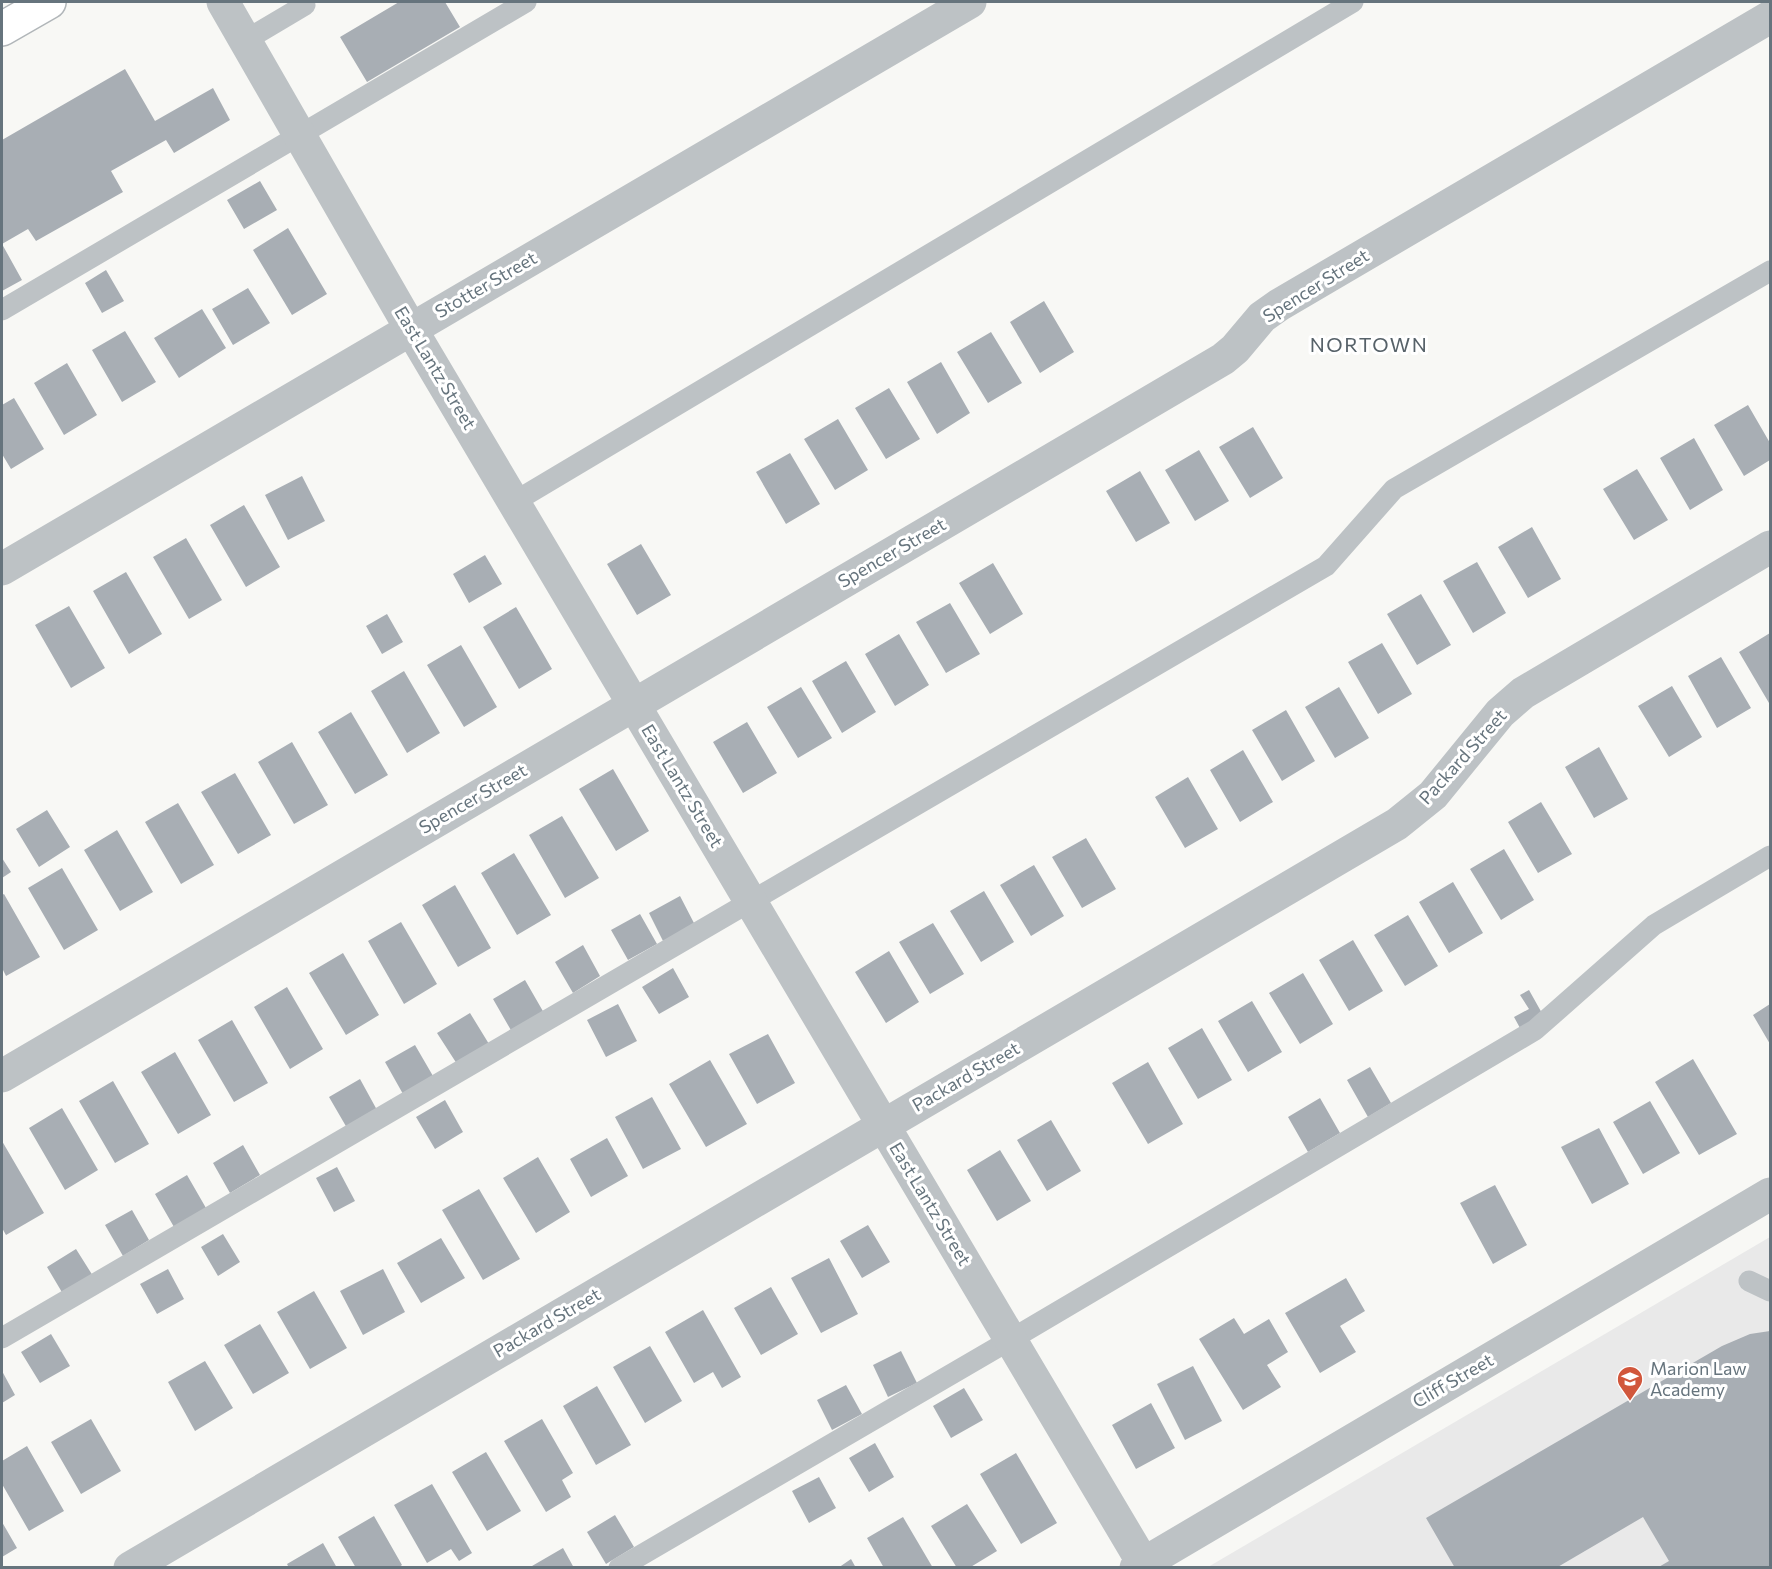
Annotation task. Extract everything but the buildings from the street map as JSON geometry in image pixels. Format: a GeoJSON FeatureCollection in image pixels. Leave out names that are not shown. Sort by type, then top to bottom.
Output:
{"type":"FeatureCollection","features":[{"type":"Feature","properties":{"kind":"main road"},"geometry":{"type":"LineString","coordinates":[[2,29],[49,2]]}},
{"type":"Feature","properties":{"kind":"street","name":"East Lantz Street"},"geometry":{"type":"LineString","coordinates":[[223,2],[411,329],[1142,1566]]}},
{"type":"Feature","properties":{"kind":"street","name":"Stotter Street"},"geometry":{"type":"LineString","coordinates":[[2,569],[970,2]]}},
{"type":"Feature","properties":{"kind":"street","name":"Spencer Street"},"geometry":{"type":"LineString","coordinates":[[2,1076],[1223,359],[1235,349],[1262,317],[1279,305],[1770,17]]}},
{"type":"Feature","properties":{"kind":"street","name":"Packard Street"},"geometry":{"type":"LineString","coordinates":[[130,1568],[1397,824],[1433,795],[1500,713],[1523,693],[1770,547]]}},
{"type":"Feature","properties":{"kind":"street","name":"Cliff Street"},"geometry":{"type":"LineString","coordinates":[[1142,1566],[1770,1194]]}},
{"type":"Feature","properties":{"kind":"lane"},"geometry":{"type":"LineString","coordinates":[[2,310],[299,133],[526,2]]}},
{"type":"Feature","properties":{"kind":"lane"},"geometry":{"type":"LineString","coordinates":[[514,502],[1353,2]]}},
{"type":"Feature","properties":{"kind":"lane"},"geometry":{"type":"LineString","coordinates":[[246,40],[307,3]]}},
{"type":"Feature","properties":{"kind":"lane"},"geometry":{"type":"LineString","coordinates":[[2,1338],[1326,566],[1394,489],[1770,271]]}},
{"type":"Feature","properties":{"kind":"lane"},"geometry":{"type":"LineString","coordinates":[[619,1568],[1535,1030],[1654,925],[1770,856]]}},
{"type":"Feature","properties":{"kind":"lane"},"geometry":{"type":"LineString","coordinates":[[1749,1281],[1770,1291]]}},
{"type":"Feature","properties":{"kind":"shaded area","name":"Marion Law Academy"},"geometry":{"type":"Polygon","coordinates":[[[1770,1237],[1770,1567],[1208,1567],[1770,1237]]]}},
{"type":"Feature","properties":{"kind":"place","name":"Marion Law Academy"},"geometry":{"type":"Point","coordinates":[1630,1402]}},
{"type":"Feature","properties":{"kind":"district","name":"NORTOWN"},"geometry":{"type":"Point","coordinates":[1369,345]}}]}
